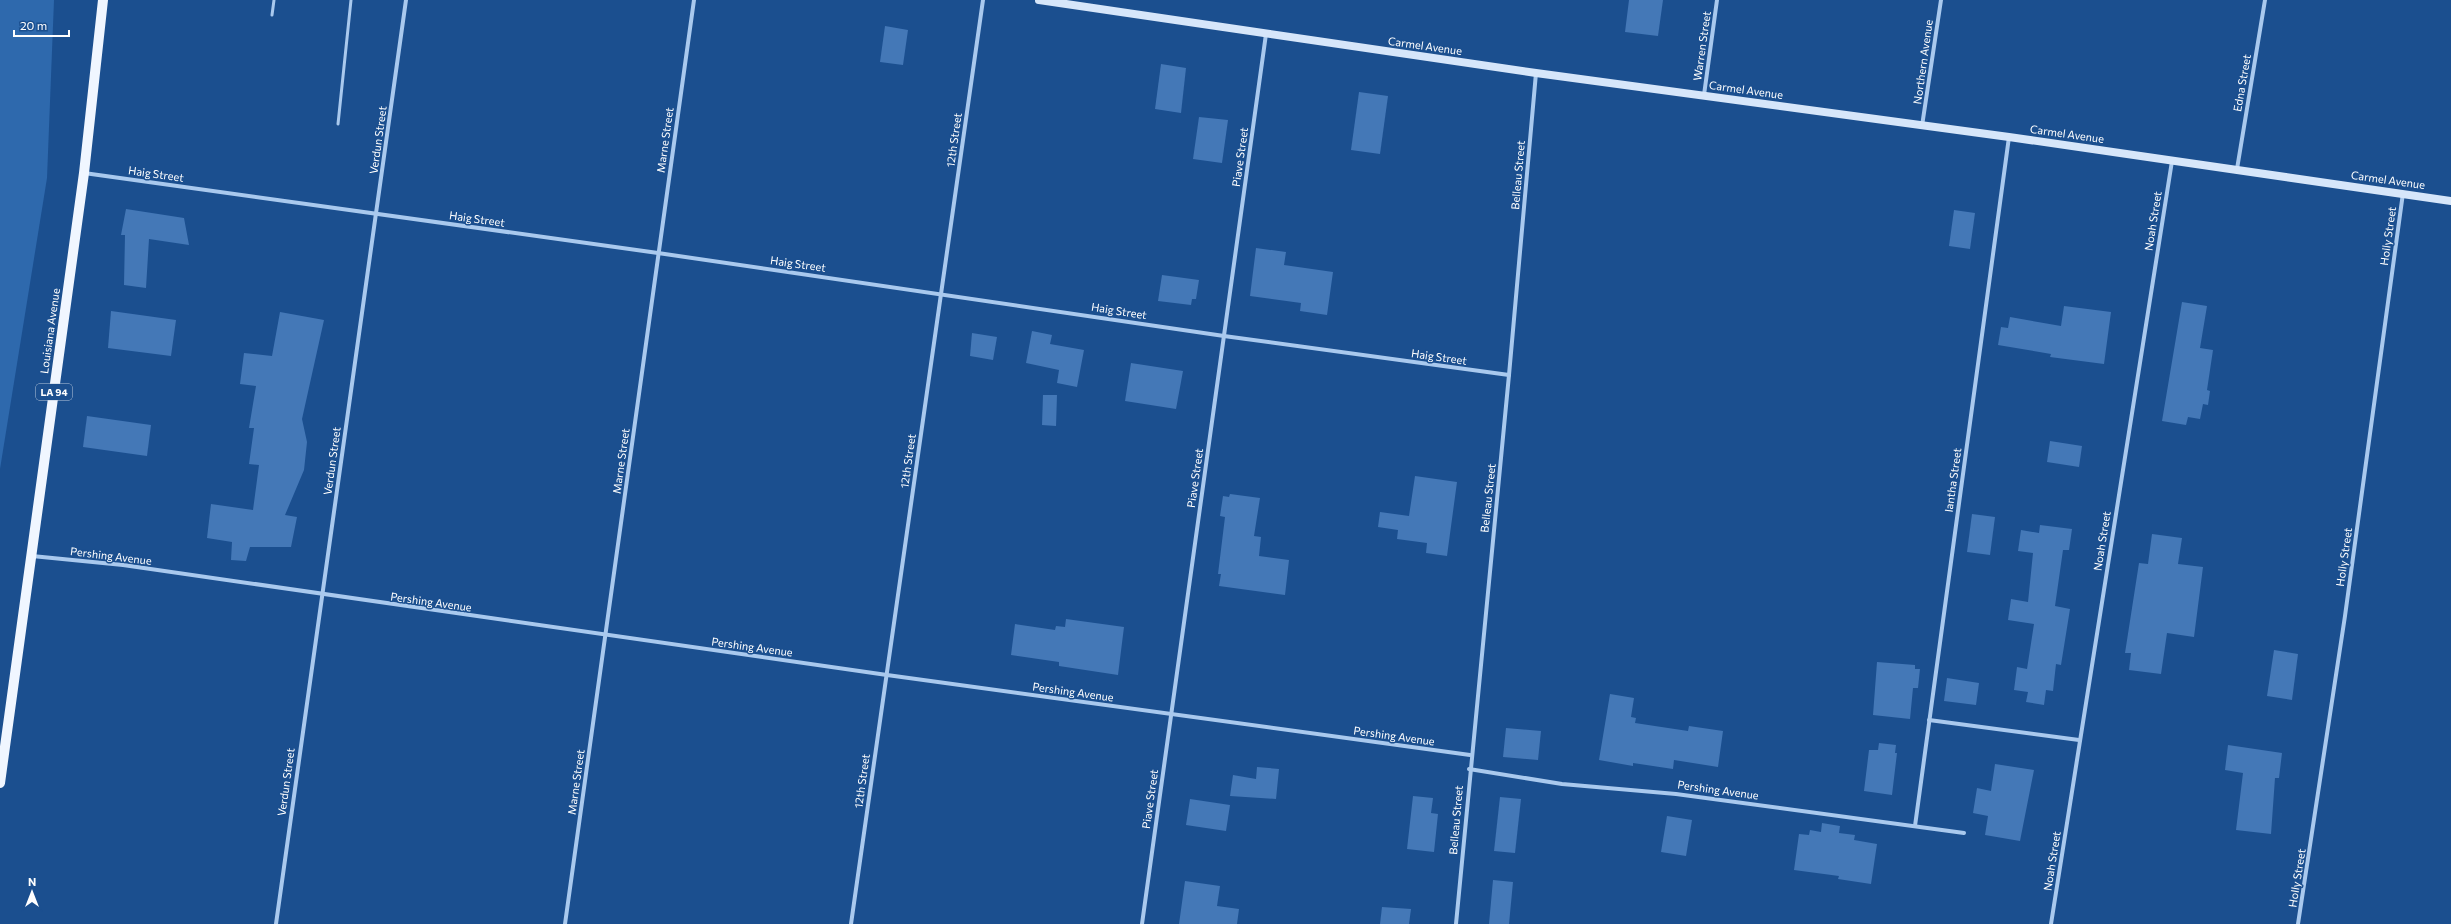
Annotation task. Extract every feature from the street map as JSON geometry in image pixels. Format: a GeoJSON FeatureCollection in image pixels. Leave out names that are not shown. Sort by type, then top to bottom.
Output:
{"type":"FeatureCollection","features":[{"type":"Feature","properties":{"kind":"main road","name":"Louisiana Avenue"},"geometry":{"type":"LineString","coordinates":[[0,783],[4,731],[32,556],[84,173],[103,0]]}},
{"type":"Feature","properties":{"kind":"main road","name":"Carmel Avenue"},"geometry":{"type":"LineString","coordinates":[[1039,0],[1536,73],[2009,137],[2451,201]]}},
{"type":"Feature","properties":{"kind":"street","name":"Verdun Street"},"geometry":{"type":"LineString","coordinates":[[276,924],[321,595],[377,213],[406,0]]}},
{"type":"Feature","properties":{"kind":"street","name":"Marne Street"},"geometry":{"type":"LineString","coordinates":[[565,924],[694,0]]}},
{"type":"Feature","properties":{"kind":"street","name":"12th Street"},"geometry":{"type":"LineString","coordinates":[[851,924],[983,0]]}},
{"type":"Feature","properties":{"kind":"street","name":"Warren Street"},"geometry":{"type":"LineString","coordinates":[[1704,95],[1717,0]]}},
{"type":"Feature","properties":{"kind":"street","name":"Northern Avenue"},"geometry":{"type":"LineString","coordinates":[[1922,126],[1941,0]]}},
{"type":"Feature","properties":{"kind":"street","name":"Edna Street"},"geometry":{"type":"LineString","coordinates":[[2237,169],[2265,0]]}},
{"type":"Feature","properties":{"kind":"street","name":"Piave Street"},"geometry":{"type":"LineString","coordinates":[[1142,924],[1266,34]]}},
{"type":"Feature","properties":{"kind":"street","name":"Belleau Street"},"geometry":{"type":"LineString","coordinates":[[1456,924],[1470,755],[1509,375],[1536,73]]}},
{"type":"Feature","properties":{"kind":"street","name":"Iantha Street"},"geometry":{"type":"LineString","coordinates":[[1915,826],[2009,137]]}},
{"type":"Feature","properties":{"kind":"street","name":"Noah Street"},"geometry":{"type":"LineString","coordinates":[[2051,924],[2172,160]]}},
{"type":"Feature","properties":{"kind":"street","name":"Haig Street"},"geometry":{"type":"LineString","coordinates":[[84,173],[377,213],[941,293],[1224,336],[1509,375]]}},
{"type":"Feature","properties":{"kind":"street","name":"Holly Street"},"geometry":{"type":"LineString","coordinates":[[2298,924],[2345,616],[2403,193]]}},
{"type":"Feature","properties":{"kind":"street","name":"Pershing Avenue"},"geometry":{"type":"LineString","coordinates":[[32,556],[123,565],[606,636],[1470,755]]}},
{"type":"Feature","properties":{"kind":"street"},"geometry":{"type":"LineString","coordinates":[[1929,720],[2079,740]]}},
{"type":"Feature","properties":{"kind":"street","name":"Pershing Avenue"},"geometry":{"type":"LineString","coordinates":[[1469,769],[1562,784],[1676,794],[1964,833]]}},
{"type":"Feature","properties":{"kind":"lane"},"geometry":{"type":"LineString","coordinates":[[272,15],[274,0]]}},
{"type":"Feature","properties":{"kind":"lane"},"geometry":{"type":"LineString","coordinates":[[338,124],[351,0]]}},
{"type":"Feature","properties":{"kind":"shaded area"},"geometry":{"type":"Polygon","coordinates":[[[0,0],[54,0],[47,178],[0,469],[0,0]]]}},
{"type":"Feature","properties":{"kind":"building"},"geometry":{"type":"Polygon","coordinates":[[[1629,0],[1663,0],[1658,36],[1625,32],[1629,0]]]}},
{"type":"Feature","properties":{"kind":"building"},"geometry":{"type":"Polygon","coordinates":[[[885,26],[908,30],[903,65],[880,62],[885,26]]]}},
{"type":"Feature","properties":{"kind":"building"},"geometry":{"type":"Polygon","coordinates":[[[1161,64],[1186,68],[1181,113],[1155,109],[1161,64]]]}},
{"type":"Feature","properties":{"kind":"building"},"geometry":{"type":"Polygon","coordinates":[[[1359,92],[1388,96],[1380,154],[1351,150],[1359,92]]]}},
{"type":"Feature","properties":{"kind":"building"},"geometry":{"type":"Polygon","coordinates":[[[1199,117],[1228,120],[1222,163],[1193,159],[1199,117]]]}},
{"type":"Feature","properties":{"kind":"building"},"geometry":{"type":"Polygon","coordinates":[[[126,209],[184,218],[189,245],[149,239],[146,288],[124,285],[125,235],[121,235],[126,209]]]}},
{"type":"Feature","properties":{"kind":"building"},"geometry":{"type":"Polygon","coordinates":[[[1954,210],[1975,213],[1970,249],[1949,246],[1954,210]]]}},
{"type":"Feature","properties":{"kind":"building"},"geometry":{"type":"Polygon","coordinates":[[[1256,248],[1286,252],[1284,265],[1333,272],[1327,315],[1300,311],[1301,303],[1250,296],[1256,248]]]}},
{"type":"Feature","properties":{"kind":"building"},"geometry":{"type":"Polygon","coordinates":[[[1162,275],[1199,280],[1196,299],[1192,299],[1191,305],[1158,301],[1162,275]]]}},
{"type":"Feature","properties":{"kind":"building"},"geometry":{"type":"Polygon","coordinates":[[[2182,302],[2207,306],[2200,348],[2213,350],[2207,390],[2210,391],[2208,405],[2203,404],[2200,419],[2188,417],[2186,425],[2162,421],[2182,302]]]}},
{"type":"Feature","properties":{"kind":"building"},"geometry":{"type":"Polygon","coordinates":[[[2064,306],[2111,312],[2104,364],[2050,357],[2051,354],[1998,345],[2001,327],[2008,328],[2010,317],[2061,326],[2064,306]]]}},
{"type":"Feature","properties":{"kind":"building"},"geometry":{"type":"Polygon","coordinates":[[[111,311],[176,320],[171,356],[108,348],[111,311]]]}},
{"type":"Feature","properties":{"kind":"building"},"geometry":{"type":"Polygon","coordinates":[[[280,312],[324,320],[302,419],[307,442],[304,470],[285,515],[297,517],[291,547],[250,547],[246,561],[231,560],[232,542],[207,538],[211,504],[253,510],[259,465],[249,464],[254,428],[249,428],[256,386],[240,384],[244,353],[272,356],[280,312]]]}},
{"type":"Feature","properties":{"kind":"building"},"geometry":{"type":"Polygon","coordinates":[[[1032,331],[1052,335],[1050,344],[1084,350],[1077,387],[1057,383],[1059,370],[1026,363],[1032,331]]]}},
{"type":"Feature","properties":{"kind":"building"},"geometry":{"type":"Polygon","coordinates":[[[972,333],[997,337],[993,360],[970,356],[972,333]]]}},
{"type":"Feature","properties":{"kind":"building"},"geometry":{"type":"Polygon","coordinates":[[[1131,363],[1183,371],[1176,409],[1125,401],[1131,363]]]}},
{"type":"Feature","properties":{"kind":"building"},"geometry":{"type":"Polygon","coordinates":[[[1043,395],[1057,395],[1056,426],[1042,425],[1043,395]]]}},
{"type":"Feature","properties":{"kind":"building"},"geometry":{"type":"Polygon","coordinates":[[[87,416],[151,425],[147,456],[83,447],[87,416]]]}},
{"type":"Feature","properties":{"kind":"building"},"geometry":{"type":"Polygon","coordinates":[[[2050,441],[2082,446],[2079,467],[2047,462],[2050,441]]]}},
{"type":"Feature","properties":{"kind":"building"},"geometry":{"type":"Polygon","coordinates":[[[1415,476],[1457,482],[1447,556],[1426,553],[1427,543],[1397,539],[1398,530],[1378,527],[1380,512],[1409,516],[1415,476]]]}},
{"type":"Feature","properties":{"kind":"building"},"geometry":{"type":"Polygon","coordinates":[[[1230,494],[1260,498],[1254,536],[1261,537],[1259,556],[1289,560],[1285,595],[1219,586],[1221,574],[1218,574],[1225,517],[1220,516],[1223,496],[1229,497],[1230,494]]]}},
{"type":"Feature","properties":{"kind":"building"},"geometry":{"type":"Polygon","coordinates":[[[1972,514],[1995,517],[1990,555],[1967,552],[1972,514]]]}},
{"type":"Feature","properties":{"kind":"building"},"geometry":{"type":"Polygon","coordinates":[[[2040,525],[2072,529],[2069,550],[2063,550],[2055,606],[2070,609],[2061,665],[2056,664],[2053,691],[2046,690],[2044,705],[2026,702],[2028,692],[2014,690],[2017,667],[2027,669],[2034,624],[2008,620],[2011,599],[2028,602],[2033,553],[2018,551],[2021,530],[2039,533],[2040,525]]]}},
{"type":"Feature","properties":{"kind":"building"},"geometry":{"type":"Polygon","coordinates":[[[2152,534],[2182,538],[2178,564],[2203,567],[2194,637],[2167,633],[2161,674],[2129,670],[2131,653],[2125,653],[2139,563],[2148,564],[2152,534]]]}},
{"type":"Feature","properties":{"kind":"building"},"geometry":{"type":"Polygon","coordinates":[[[1066,619],[1124,627],[1118,675],[1059,666],[1059,662],[1011,655],[1015,624],[1055,630],[1056,626],[1065,627],[1066,619]]]}},
{"type":"Feature","properties":{"kind":"building"},"geometry":{"type":"Polygon","coordinates":[[[2274,650],[2298,654],[2292,700],[2267,696],[2274,650]]]}},
{"type":"Feature","properties":{"kind":"building"},"geometry":{"type":"Polygon","coordinates":[[[1877,662],[1915,665],[1915,669],[1920,669],[1918,688],[1913,688],[1910,719],[1873,715],[1877,662]]]}},
{"type":"Feature","properties":{"kind":"building"},"geometry":{"type":"Polygon","coordinates":[[[1947,678],[1979,683],[1976,705],[1944,701],[1947,678]]]}},
{"type":"Feature","properties":{"kind":"building"},"geometry":{"type":"Polygon","coordinates":[[[1610,694],[1634,698],[1631,717],[1636,718],[1635,723],[1688,731],[1689,726],[1723,731],[1718,767],[1674,760],[1673,769],[1633,763],[1633,766],[1599,760],[1610,694]]]}},
{"type":"Feature","properties":{"kind":"building"},"geometry":{"type":"Polygon","coordinates":[[[1506,728],[1541,731],[1538,760],[1503,757],[1506,728]]]}},
{"type":"Feature","properties":{"kind":"building"},"geometry":{"type":"Polygon","coordinates":[[[1879,743],[1896,745],[1895,753],[1897,753],[1892,795],[1864,791],[1869,750],[1878,750],[1879,743]]]}},
{"type":"Feature","properties":{"kind":"building"},"geometry":{"type":"Polygon","coordinates":[[[2228,745],[2282,753],[2279,778],[2275,778],[2271,834],[2236,830],[2243,773],[2225,770],[2228,745]]]}},
{"type":"Feature","properties":{"kind":"building"},"geometry":{"type":"Polygon","coordinates":[[[1995,764],[2034,770],[2020,841],[1985,835],[1988,816],[1973,813],[1977,788],[1991,791],[1995,764]]]}},
{"type":"Feature","properties":{"kind":"building"},"geometry":{"type":"Polygon","coordinates":[[[1257,767],[1279,769],[1276,799],[1230,796],[1233,775],[1256,779],[1257,767]]]}},
{"type":"Feature","properties":{"kind":"building"},"geometry":{"type":"Polygon","coordinates":[[[1413,796],[1433,798],[1431,813],[1438,814],[1434,852],[1407,849],[1413,796]]]}},
{"type":"Feature","properties":{"kind":"building"},"geometry":{"type":"Polygon","coordinates":[[[1500,797],[1521,799],[1515,853],[1494,851],[1500,797]]]}},
{"type":"Feature","properties":{"kind":"building"},"geometry":{"type":"Polygon","coordinates":[[[1190,799],[1230,805],[1226,831],[1186,825],[1190,799]]]}},
{"type":"Feature","properties":{"kind":"building"},"geometry":{"type":"Polygon","coordinates":[[[1667,816],[1692,820],[1686,856],[1661,852],[1667,816]]]}},
{"type":"Feature","properties":{"kind":"building"},"geometry":{"type":"Polygon","coordinates":[[[1822,823],[1840,826],[1839,833],[1855,835],[1854,840],[1877,844],[1871,884],[1838,879],[1839,876],[1794,870],[1799,834],[1809,835],[1810,830],[1821,832],[1822,823]]]}},
{"type":"Feature","properties":{"kind":"building"},"geometry":{"type":"Polygon","coordinates":[[[1493,880],[1513,882],[1509,924],[1489,924],[1493,880]]]}},
{"type":"Feature","properties":{"kind":"building"},"geometry":{"type":"Polygon","coordinates":[[[1185,881],[1220,886],[1217,906],[1239,909],[1237,924],[1179,924],[1185,881]]]}},
{"type":"Feature","properties":{"kind":"building"},"geometry":{"type":"Polygon","coordinates":[[[1382,907],[1411,909],[1409,924],[1380,924],[1382,907]]]}}]}
